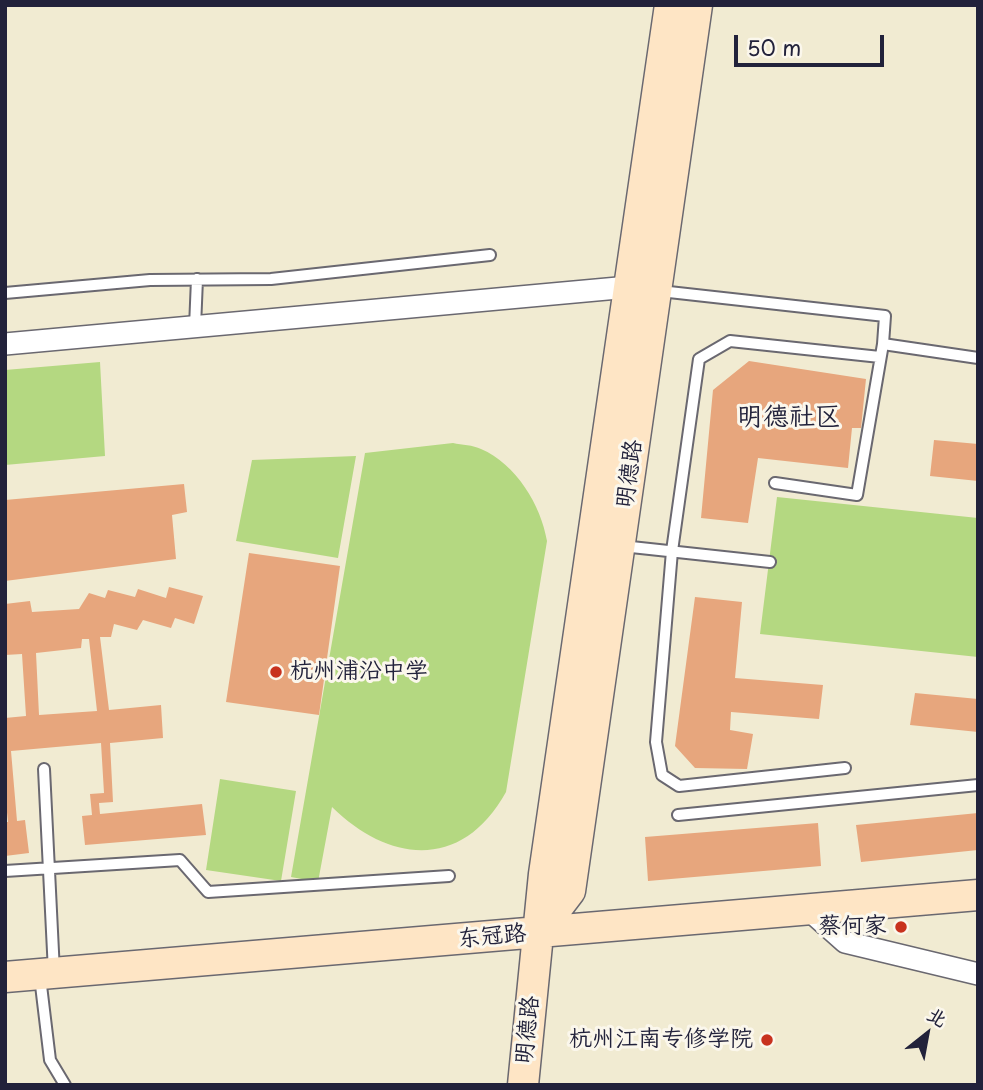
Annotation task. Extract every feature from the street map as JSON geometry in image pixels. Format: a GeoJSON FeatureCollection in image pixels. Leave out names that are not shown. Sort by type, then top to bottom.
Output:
{"type":"FeatureCollection","features":[{"type":"Feature","properties":{"kind":"street","name":"明德路"},"geometry":{"type":"LineString","coordinates":[[538,933],[570,891],[620,545],[670,5]]}},
{"type":"Feature","properties":{"kind":"street","name":"明德路"},"geometry":{"type":"LineString","coordinates":[[523,1085],[538,933],[643,289],[697,5]]}},
{"type":"Feature","properties":{"kind":"street"},"geometry":{"type":"LineString","coordinates":[[5,344],[643,289]]}},
{"type":"Feature","properties":{"kind":"street","name":"东冠路"},"geometry":{"type":"LineString","coordinates":[[5,977],[978,895]]}},
{"type":"Feature","properties":{"kind":"street"},"geometry":{"type":"LineString","coordinates":[[809,910],[845,942],[978,974]]}},
{"type":"Feature","properties":{"kind":"lane"},"geometry":{"type":"LineString","coordinates":[[5,293],[150,280],[271,279],[490,255]]}},
{"type":"Feature","properties":{"kind":"lane"},"geometry":{"type":"LineString","coordinates":[[195,327],[197,279]]}},
{"type":"Feature","properties":{"kind":"lane"},"geometry":{"type":"LineString","coordinates":[[643,289],[885,316],[883,344],[857,495],[775,483]]}},
{"type":"Feature","properties":{"kind":"lane"},"geometry":{"type":"LineString","coordinates":[[845,768],[679,786],[662,775],[656,741],[672,551],[699,359],[730,341],[880,357]]}},
{"type":"Feature","properties":{"kind":"lane"},"geometry":{"type":"LineString","coordinates":[[883,344],[978,358]]}},
{"type":"Feature","properties":{"kind":"lane"},"geometry":{"type":"LineString","coordinates":[[620,545],[770,562]]}},
{"type":"Feature","properties":{"kind":"lane"},"geometry":{"type":"LineString","coordinates":[[44,769],[49,868],[47,974],[50,1060],[65,1085]]}},
{"type":"Feature","properties":{"kind":"lane"},"geometry":{"type":"LineString","coordinates":[[678,815],[978,786]]}},
{"type":"Feature","properties":{"kind":"lane"},"geometry":{"type":"LineString","coordinates":[[5,872],[180,859],[208,892],[449,876]]}},
{"type":"Feature","properties":{"kind":"green space"},"geometry":{"type":"Polygon","coordinates":[[[100,362],[105,456],[5,465],[5,370],[100,362]]]}},
{"type":"Feature","properties":{"kind":"green space"},"geometry":{"type":"Polygon","coordinates":[[[453,443],[481,449],[494,456],[516,475],[533,500],[547,541],[506,792],[489,817],[469,835],[447,846],[425,850],[401,848],[378,840],[354,826],[332,807],[318,882],[291,877],[365,453],[453,443]]]}},
{"type":"Feature","properties":{"kind":"green space"},"geometry":{"type":"Polygon","coordinates":[[[356,456],[338,558],[236,541],[252,460],[356,456]]]}},
{"type":"Feature","properties":{"kind":"green space"},"geometry":{"type":"Polygon","coordinates":[[[777,497],[978,518],[978,657],[760,634],[777,497]]]}},
{"type":"Feature","properties":{"kind":"green space"},"geometry":{"type":"Polygon","coordinates":[[[220,779],[296,791],[281,881],[206,870],[220,779]]]}},
{"type":"Feature","properties":{"kind":"building"},"geometry":{"type":"Polygon","coordinates":[[[749,361],[866,379],[861,428],[852,428],[848,468],[758,458],[748,523],[701,518],[713,390],[749,361]]]}},
{"type":"Feature","properties":{"kind":"building"},"geometry":{"type":"Polygon","coordinates":[[[934,440],[978,444],[978,481],[930,476],[934,440]]]}},
{"type":"Feature","properties":{"kind":"building"},"geometry":{"type":"Polygon","coordinates":[[[184,484],[187,512],[172,515],[176,559],[5,581],[5,500],[184,484]]]}},
{"type":"Feature","properties":{"kind":"building"},"geometry":{"type":"Polygon","coordinates":[[[249,553],[340,566],[319,715],[226,702],[249,553]]]}},
{"type":"Feature","properties":{"kind":"building"},"geometry":{"type":"Polygon","coordinates":[[[169,587],[203,596],[194,624],[175,618],[171,628],[143,620],[137,630],[114,624],[111,637],[100,637],[109,710],[161,705],[163,738],[110,743],[113,802],[99,803],[100,814],[202,804],[206,835],[85,845],[82,816],[92,815],[90,794],[104,793],[101,743],[11,751],[17,821],[25,820],[29,853],[5,856],[5,822],[8,822],[5,793],[5,718],[26,716],[22,654],[5,655],[5,604],[30,601],[32,612],[79,609],[89,593],[105,598],[108,590],[135,597],[138,589],[166,598],[169,587]],[[82,639],[81,648],[36,653],[39,715],[97,711],[89,639],[82,639]]]}},
{"type":"Feature","properties":{"kind":"building"},"geometry":{"type":"Polygon","coordinates":[[[695,597],[742,602],[735,678],[823,685],[819,719],[731,712],[730,730],[753,734],[747,769],[695,768],[675,746],[695,597]]]}},
{"type":"Feature","properties":{"kind":"building"},"geometry":{"type":"Polygon","coordinates":[[[915,693],[978,699],[978,732],[910,725],[915,693]]]}},
{"type":"Feature","properties":{"kind":"building"},"geometry":{"type":"Polygon","coordinates":[[[978,813],[978,850],[861,862],[856,825],[978,813]]]}},
{"type":"Feature","properties":{"kind":"building"},"geometry":{"type":"Polygon","coordinates":[[[818,823],[821,866],[648,881],[645,837],[818,823]]]}},
{"type":"Feature","properties":{"kind":"place","name":"杭州浦沿中学"},"geometry":{"type":"Point","coordinates":[276,672]}},
{"type":"Feature","properties":{"kind":"place","name":"蔡何家"},"geometry":{"type":"Point","coordinates":[901,927]}},
{"type":"Feature","properties":{"kind":"place","name":"杭州江南专修学院"},"geometry":{"type":"Point","coordinates":[767,1040]}},
{"type":"Feature","properties":{"kind":"district","name":"明德社区"},"geometry":{"type":"Point","coordinates":[789,418]}}]}
